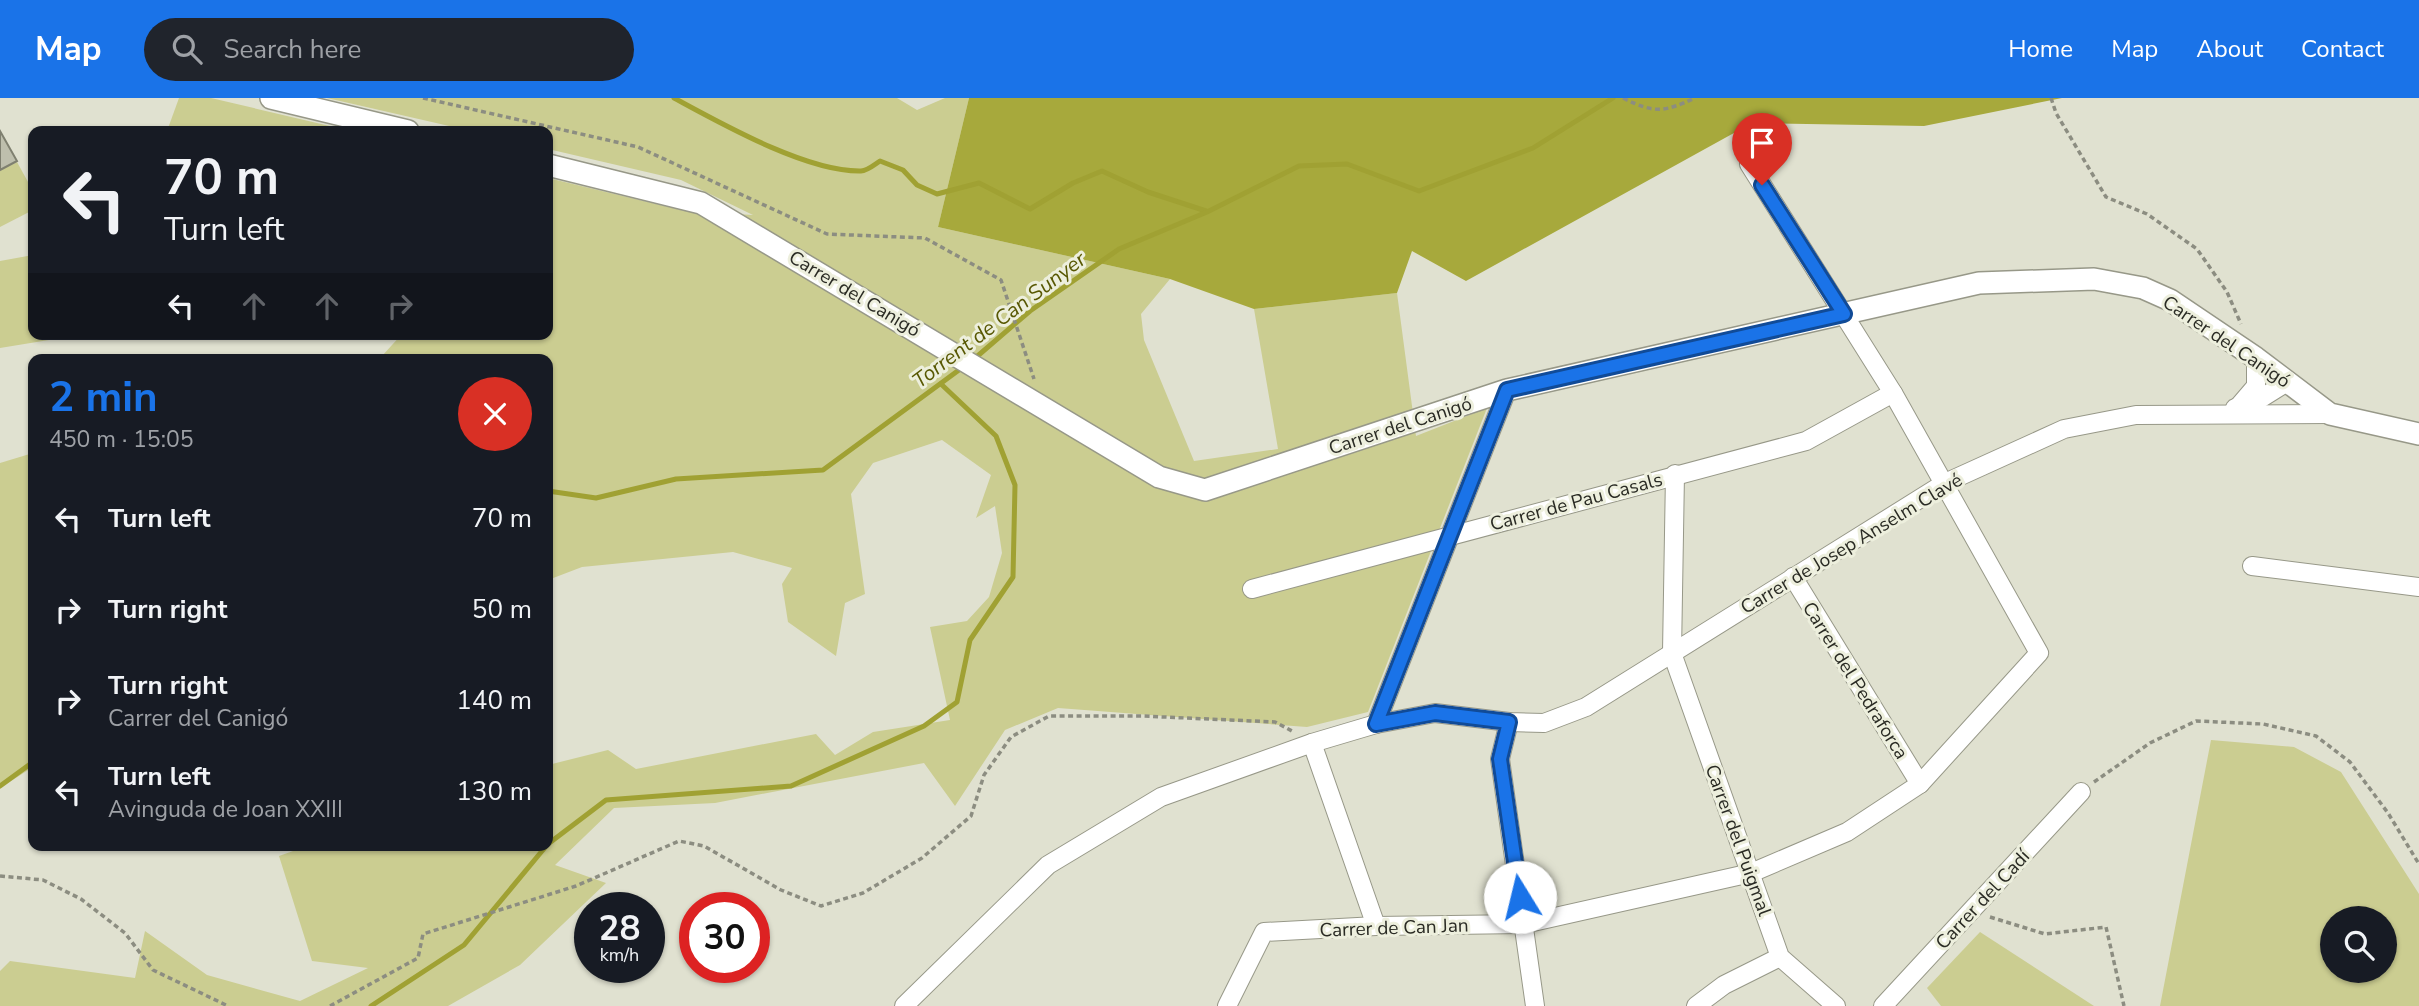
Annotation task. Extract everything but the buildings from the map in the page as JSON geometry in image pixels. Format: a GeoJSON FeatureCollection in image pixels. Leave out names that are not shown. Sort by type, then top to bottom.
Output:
{"type":"FeatureCollection","features":[{"type":"Feature","properties":{"kind":"street"},"geometry":{"type":"LineString","coordinates":[[271,98],[387,126]]}},
{"type":"Feature","properties":{"kind":"street"},"geometry":{"type":"LineString","coordinates":[[1749,164],[1893,393],[1945,483]]}},
{"type":"Feature","properties":{"kind":"street","name":"Carrer del Canigó"},"geometry":{"type":"LineString","coordinates":[[553,166],[701,202],[1159,477],[1205,490],[1507,390],[1979,283],[2094,279],[2143,288],[2161,296],[2256,358],[2330,414]]}},
{"type":"Feature","properties":{"kind":"street"},"geometry":{"type":"LineString","coordinates":[[2238,407],[2256,386],[2256,358]]}},
{"type":"Feature","properties":{"kind":"street"},"geometry":{"type":"LineString","coordinates":[[2268,414],[2286,403],[2292,385]]}},
{"type":"Feature","properties":{"kind":"street","name":"Carrer de Josep Anselm Clavé"},"geometry":{"type":"LineString","coordinates":[[2211,413],[2252,404],[2292,385]]}},
{"type":"Feature","properties":{"kind":"street"},"geometry":{"type":"LineString","coordinates":[[1376,724],[1507,390]]}},
{"type":"Feature","properties":{"kind":"street","name":"Carrer de Pau Casals"},"geometry":{"type":"LineString","coordinates":[[1252,589],[1806,441],[1893,393]]}},
{"type":"Feature","properties":{"kind":"street","name":"Carrer de Josep Anselm Clavé"},"geometry":{"type":"LineString","coordinates":[[904,1006],[1048,865],[1161,797],[1312,743],[1376,724],[1435,713],[1509,722],[1544,723],[1586,706],[1945,483],[2064,429],[2136,415],[2330,414],[2419,434]]}},
{"type":"Feature","properties":{"kind":"street"},"geometry":{"type":"LineString","coordinates":[[1672,653],[1675,474]]}},
{"type":"Feature","properties":{"kind":"street","name":"Carrer de Can Jan"},"geometry":{"type":"LineString","coordinates":[[1227,1006],[1264,932],[1376,926],[1524,924],[1751,873],[1847,832],[1920,784],[2039,653],[1945,483]]}},
{"type":"Feature","properties":{"kind":"street"},"geometry":{"type":"LineString","coordinates":[[2252,566],[2419,587]]}},
{"type":"Feature","properties":{"kind":"street","name":"Carrer del Pedraforca"},"geometry":{"type":"LineString","coordinates":[[1793,577],[1920,784]]}},
{"type":"Feature","properties":{"kind":"street","name":"Carrer del Puigmal"},"geometry":{"type":"LineString","coordinates":[[1672,653],[1780,957],[1836,1006]]}},
{"type":"Feature","properties":{"kind":"street"},"geometry":{"type":"LineString","coordinates":[[1509,722],[1500,759],[1535,1006]]}},
{"type":"Feature","properties":{"kind":"street"},"geometry":{"type":"LineString","coordinates":[[1312,743],[1376,926]]}},
{"type":"Feature","properties":{"kind":"street","name":"Carrer del Cadí"},"geometry":{"type":"LineString","coordinates":[[1883,1006],[2081,792]]}},
{"type":"Feature","properties":{"kind":"street"},"geometry":{"type":"LineString","coordinates":[[1696,1006],[1724,985],[1780,957]]}},
{"type":"Feature","properties":{"kind":"path"},"geometry":{"type":"LineString","coordinates":[[423,98],[546,126]]}},
{"type":"Feature","properties":{"kind":"path"},"geometry":{"type":"LineString","coordinates":[[1623,98],[1645,108],[1665,111],[1695,98]]}},
{"type":"Feature","properties":{"kind":"path"},"geometry":{"type":"LineString","coordinates":[[2051,98],[2056,113],[2106,197],[2147,214],[2197,249],[2227,292],[2241,325]]}},
{"type":"Feature","properties":{"kind":"path"},"geometry":{"type":"LineString","coordinates":[[553,128],[638,147],[827,234],[925,238],[1001,280],[1043,407]]}},
{"type":"Feature","properties":{"kind":"path"},"geometry":{"type":"LineString","coordinates":[[330,1006],[418,958],[423,934],[576,886],[678,841],[704,846],[781,890],[821,906],[863,893],[922,858],[971,816],[984,775],[1010,737],[1049,716],[1142,716],[1275,722],[1312,743]]}},
{"type":"Feature","properties":{"kind":"path"},"geometry":{"type":"LineString","coordinates":[[2081,792],[2150,743],[2196,721],[2263,723],[2316,736],[2350,762],[2388,813],[2419,864]]}},
{"type":"Feature","properties":{"kind":"path"},"geometry":{"type":"LineString","coordinates":[[0,876],[43,880],[81,899],[125,933],[153,970],[228,1006]]}},
{"type":"Feature","properties":{"kind":"path"},"geometry":{"type":"LineString","coordinates":[[1971,911],[2045,934],[2106,927],[2124,1006]]}},
{"type":"Feature","properties":{"kind":"green space"},"geometry":{"type":"Polygon","coordinates":[[[179,98],[211,98],[330,126],[169,126],[179,98]]]}},
{"type":"Feature","properties":{"kind":"green space"},"geometry":{"type":"Polygon","coordinates":[[[327,98],[897,98],[917,110],[945,98],[969,98],[938,227],[1170,279],[1141,314],[1144,340],[1194,461],[1278,449],[1254,309],[1397,293],[1416,436],[1487,408],[1368,712],[1307,727],[1058,708],[1005,730],[955,806],[924,763],[715,803],[614,808],[555,865],[606,883],[597,892],[574,892],[574,914],[520,965],[448,1006],[0,1006],[0,971],[10,961],[135,978],[145,931],[207,975],[300,1001],[368,968],[312,961],[279,856],[293,851],[553,851],[553,764],[608,750],[636,769],[816,734],[835,755],[873,732],[950,720],[930,627],[967,621],[989,597],[1002,553],[995,506],[976,518],[991,475],[942,440],[873,463],[851,494],[865,594],[845,603],[836,656],[788,622],[782,584],[792,568],[733,552],[582,567],[553,578],[553,354],[384,354],[397,340],[553,340],[553,179],[685,211],[753,215],[681,180],[553,150],[553,126],[449,126],[327,98]]]}},
{"type":"Feature","properties":{"kind":"green space"},"geometry":{"type":"Polygon","coordinates":[[[17,162],[28,182],[28,213],[0,227],[0,170],[17,162]]]}},
{"type":"Feature","properties":{"kind":"green space"},"geometry":{"type":"Polygon","coordinates":[[[28,256],[28,340],[49,340],[0,348],[0,261],[28,256]]]}},
{"type":"Feature","properties":{"kind":"green space"},"geometry":{"type":"Polygon","coordinates":[[[28,455],[28,770],[0,788],[0,463],[28,455]]]}},
{"type":"Feature","properties":{"kind":"green space"},"geometry":{"type":"Polygon","coordinates":[[[2211,740],[2294,747],[2341,772],[2419,894],[2419,1006],[2160,1006],[2211,740]]]}},
{"type":"Feature","properties":{"kind":"green space"},"geometry":{"type":"Polygon","coordinates":[[[1980,932],[2094,1006],[1941,1006],[1927,988],[1980,932]]]}},
{"type":"Feature","properties":{"kind":"shaded area"},"geometry":{"type":"Polygon","coordinates":[[[969,98],[2062,98],[1924,126],[1752,123],[1466,281],[1412,251],[1397,293],[1254,309],[1170,279],[938,227],[969,98]]]}},
{"type":"Feature","properties":{"kind":"waterway"},"geometry":{"type":"LineString","coordinates":[[674,98],[740,133],[791,155],[816,164],[861,171],[880,161],[903,170],[917,185],[937,194],[979,183],[1030,209],[1073,183],[1102,171],[1148,192],[1206,211]]}},
{"type":"Feature","properties":{"kind":"waterway","name":"Torrent de Can Sunyer"},"geometry":{"type":"LineString","coordinates":[[974,359],[1030,311],[1119,249],[1207,212],[1299,166],[1347,164],[1419,191],[1533,148],[1613,98]]}},
{"type":"Feature","properties":{"kind":"waterway","name":"Torrent de Can Sunyer"},"geometry":{"type":"LineString","coordinates":[[553,492],[596,498],[676,479],[823,470],[963,367]]}},
{"type":"Feature","properties":{"kind":"waterway"},"geometry":{"type":"LineString","coordinates":[[553,840],[606,800],[791,786],[924,726],[957,702],[970,640],[1013,577],[1015,485],[996,436],[941,384]]}},
{"type":"Feature","properties":{"kind":"waterway","name":"Torrent de Can Sunyer"},"geometry":{"type":"LineString","coordinates":[[0,786],[28,766]]}},
{"type":"Feature","properties":{"kind":"waterway"},"geometry":{"type":"LineString","coordinates":[[371,1006],[464,945],[542,851]]}},
{"type":"Feature","properties":{"kind":"route"},"geometry":{"type":"LineString","coordinates":[[1520,897],[1500,759],[1509,722],[1435,713],[1376,724],[1507,390],[1844,314],[1762,185]]}}]}
